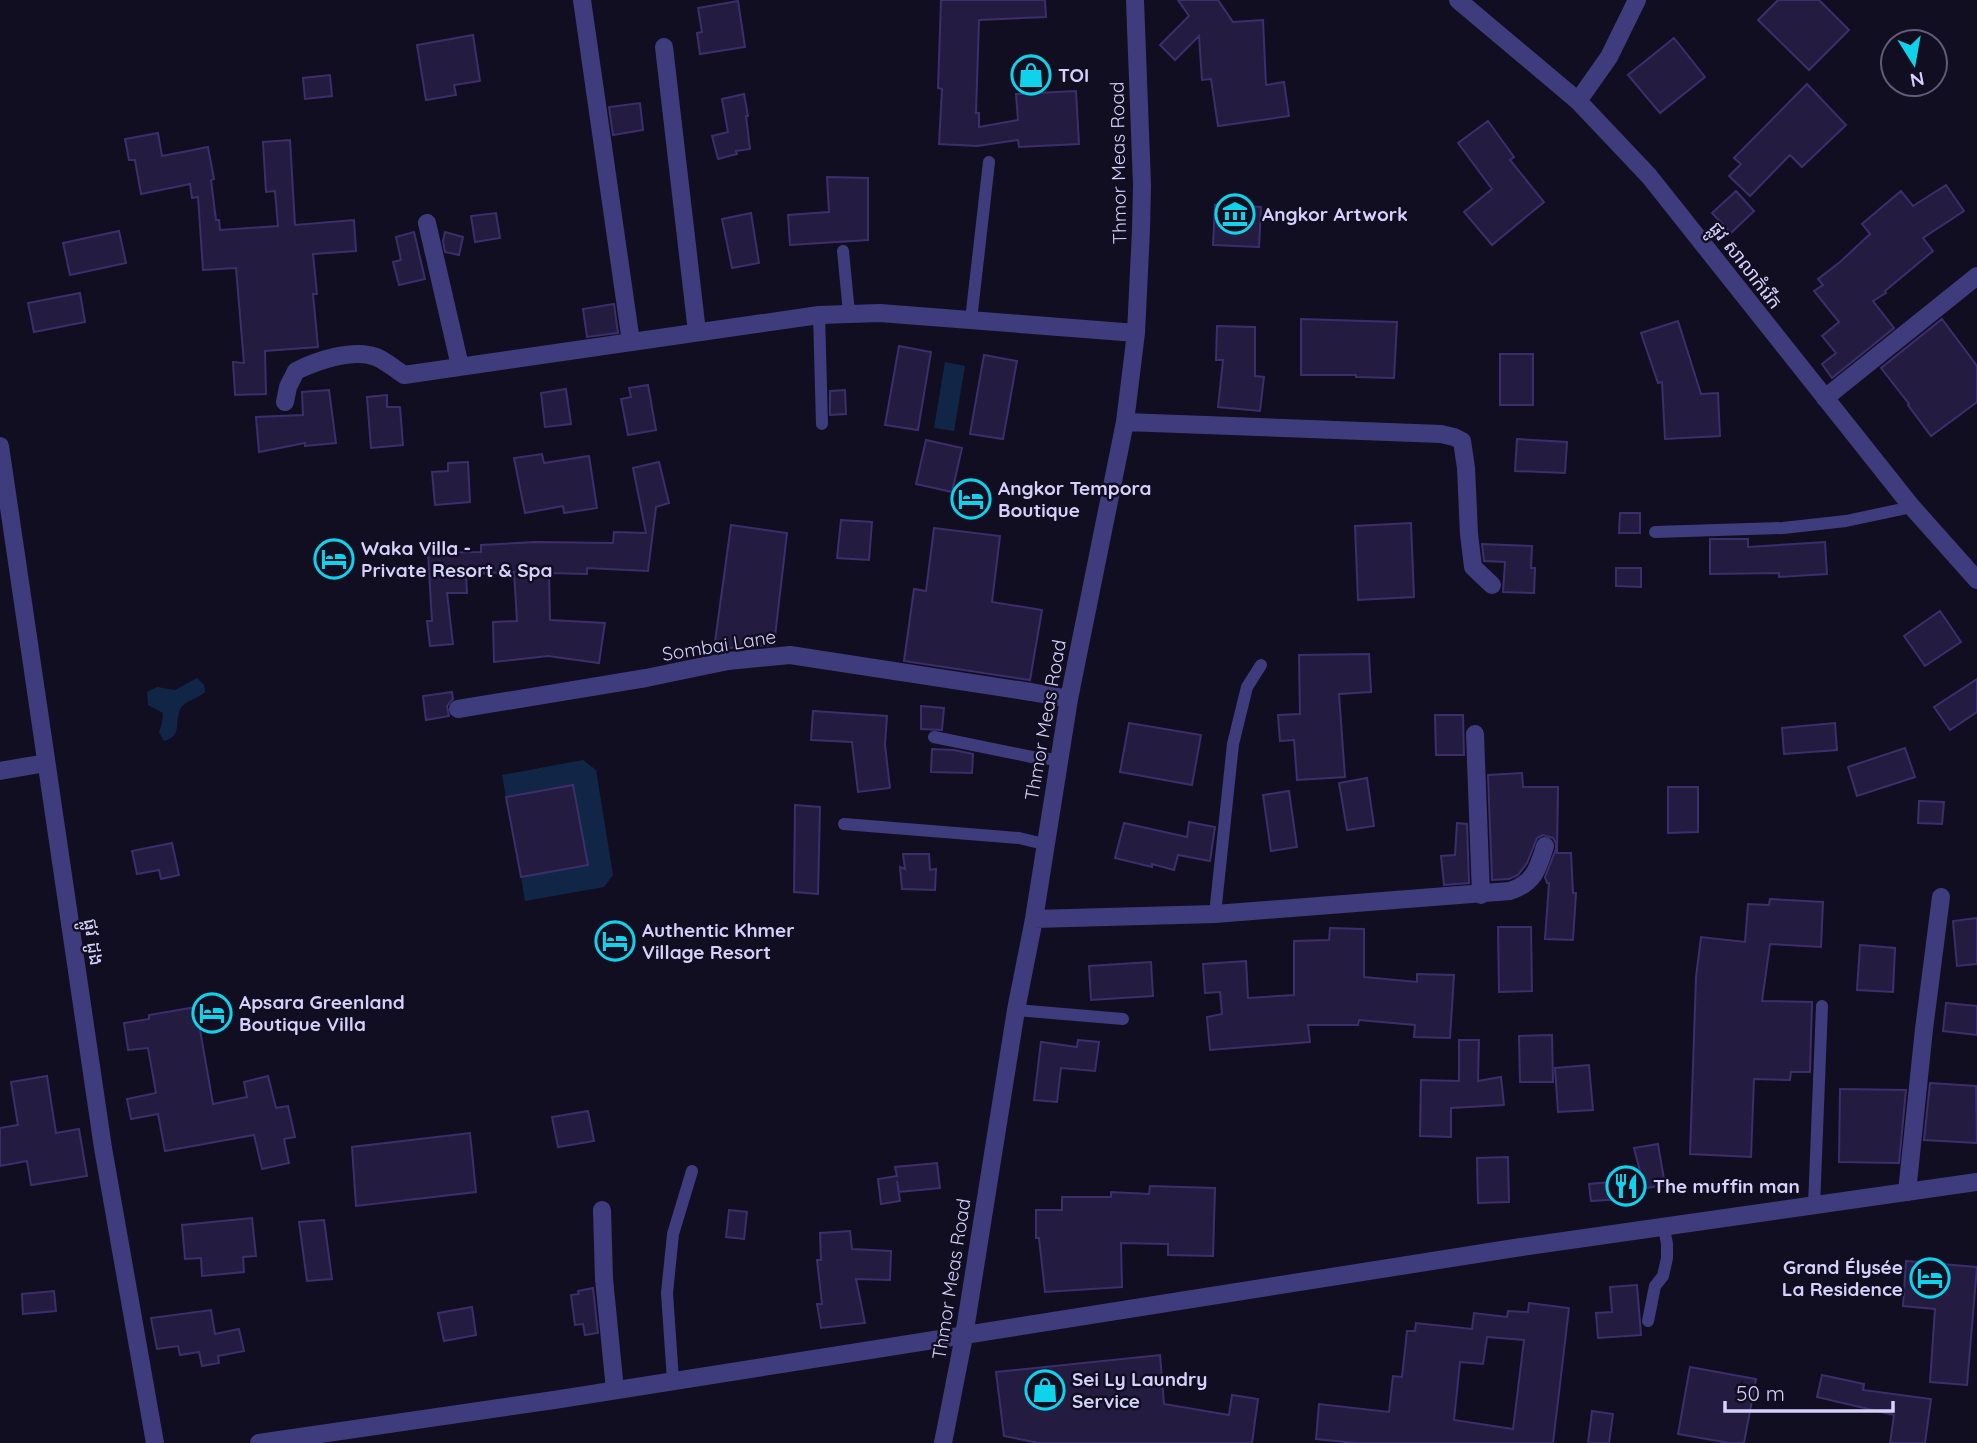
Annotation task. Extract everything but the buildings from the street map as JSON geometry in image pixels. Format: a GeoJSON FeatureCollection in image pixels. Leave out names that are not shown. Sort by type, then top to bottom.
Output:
{"type":"FeatureCollection","features":[{"type":"Feature","properties":{"kind":"street"},"geometry":{"type":"LineString","coordinates":[[582,0],[631,342]]}},
{"type":"Feature","properties":{"kind":"street","name":"Thmor Meas Road"},"geometry":{"type":"LineString","coordinates":[[943,1443],[964,1335],[1058,760],[1125,422],[1136,333],[1142,186],[1135,0]]}},
{"type":"Feature","properties":{"kind":"street","name":"ផ្លូវ សាលាកំរើក"},"geometry":{"type":"LineString","coordinates":[[1458,0],[1578,101],[1649,176],[1912,507],[1977,580]]}},
{"type":"Feature","properties":{"kind":"street"},"geometry":{"type":"LineString","coordinates":[[1578,101],[1609,57],[1637,0]]}},
{"type":"Feature","properties":{"kind":"street"},"geometry":{"type":"LineString","coordinates":[[664,47],[697,332]]}},
{"type":"Feature","properties":{"kind":"street"},"geometry":{"type":"LineString","coordinates":[[427,223],[460,366]]}},
{"type":"Feature","properties":{"kind":"street"},"geometry":{"type":"LineString","coordinates":[[1825,398],[1977,276]]}},
{"type":"Feature","properties":{"kind":"street"},"geometry":{"type":"LineString","coordinates":[[285,402],[288,387],[296,371],[325,358],[370,355],[404,375],[819,315],[880,313],[1136,333]]}},
{"type":"Feature","properties":{"kind":"street"},"geometry":{"type":"LineString","coordinates":[[1125,422],[1441,433],[1454,437],[1462,441],[1465,454],[1473,567],[1492,584]]}},
{"type":"Feature","properties":{"kind":"street","name":"ផ្លូវ ដូង"},"geometry":{"type":"LineString","coordinates":[[0,446],[103,1148],[155,1443]]}},
{"type":"Feature","properties":{"kind":"street","name":"Sombai Lane"},"geometry":{"type":"LineString","coordinates":[[458,709],[646,678],[728,661],[790,655],[1069,699]]}},
{"type":"Feature","properties":{"kind":"street"},"geometry":{"type":"LineString","coordinates":[[1475,734],[1481,895]]}},
{"type":"Feature","properties":{"kind":"street"},"geometry":{"type":"LineString","coordinates":[[0,771],[46,763]]}},
{"type":"Feature","properties":{"kind":"street"},"geometry":{"type":"LineString","coordinates":[[1034,919],[1215,915],[1510,891],[1530,880],[1545,846]]}},
{"type":"Feature","properties":{"kind":"street"},"geometry":{"type":"LineString","coordinates":[[1907,1192],[1941,897]]}},
{"type":"Feature","properties":{"kind":"street"},"geometry":{"type":"LineString","coordinates":[[259,1443],[615,1390],[1521,1247],[1977,1182]]}},
{"type":"Feature","properties":{"kind":"street"},"geometry":{"type":"LineString","coordinates":[[602,1210],[604,1279],[615,1390]]}},
{"type":"Feature","properties":{"kind":"lane"},"geometry":{"type":"LineString","coordinates":[[971,320],[989,162]]}},
{"type":"Feature","properties":{"kind":"lane"},"geometry":{"type":"LineString","coordinates":[[843,251],[849,313]]}},
{"type":"Feature","properties":{"kind":"lane"},"geometry":{"type":"LineString","coordinates":[[819,315],[822,424]]}},
{"type":"Feature","properties":{"kind":"lane"},"geometry":{"type":"LineString","coordinates":[[1655,532],[1783,528],[1846,521],[1912,507]]}},
{"type":"Feature","properties":{"kind":"lane"},"geometry":{"type":"LineString","coordinates":[[1215,915],[1233,744],[1247,687],[1261,666]]}},
{"type":"Feature","properties":{"kind":"lane"},"geometry":{"type":"LineString","coordinates":[[934,737],[1058,760]]}},
{"type":"Feature","properties":{"kind":"lane"},"geometry":{"type":"LineString","coordinates":[[844,824],[1019,838],[1044,844]]}},
{"type":"Feature","properties":{"kind":"lane"},"geometry":{"type":"LineString","coordinates":[[1814,1206],[1822,1006]]}},
{"type":"Feature","properties":{"kind":"lane"},"geometry":{"type":"LineString","coordinates":[[1016,1010],[1123,1019]]}},
{"type":"Feature","properties":{"kind":"lane"},"geometry":{"type":"LineString","coordinates":[[673,1380],[667,1293],[673,1234],[692,1171]]}},
{"type":"Feature","properties":{"kind":"lane"},"geometry":{"type":"LineString","coordinates":[[1648,1321],[1655,1286],[1663,1276],[1667,1258],[1664,1228]]}},
{"type":"Feature","properties":{"kind":"water"},"geometry":{"type":"Polygon","coordinates":[[[945,362],[965,366],[954,431],[934,428],[945,362]]]}},
{"type":"Feature","properties":{"kind":"water"},"geometry":{"type":"Polygon","coordinates":[[[197,678],[204,685],[205,692],[183,705],[176,732],[164,741],[159,732],[163,713],[148,705],[147,692],[157,687],[175,690],[197,678]]]}},
{"type":"Feature","properties":{"kind":"water"},"geometry":{"type":"Polygon","coordinates":[[[583,760],[596,770],[613,875],[604,887],[525,901],[521,877],[588,864],[573,785],[506,797],[502,775],[583,760]]]}},
{"type":"Feature","properties":{"kind":"place","name":"TOI"},"geometry":{"type":"Point","coordinates":[1031,75]}},
{"type":"Feature","properties":{"kind":"place","name":"Angkor Artwork"},"geometry":{"type":"Point","coordinates":[1235,214]}},
{"type":"Feature","properties":{"kind":"place","name":"Angkor Tempora Boutique"},"geometry":{"type":"Point","coordinates":[971,499]}},
{"type":"Feature","properties":{"kind":"place","name":"Waka Villa - Private Resort & Spa"},"geometry":{"type":"Point","coordinates":[334,559]}},
{"type":"Feature","properties":{"kind":"place","name":"Authentic Khmer Village Resort"},"geometry":{"type":"Point","coordinates":[615,941]}},
{"type":"Feature","properties":{"kind":"place","name":"Apsara Greenland Boutique Villa"},"geometry":{"type":"Point","coordinates":[212,1013]}},
{"type":"Feature","properties":{"kind":"place","name":"The muffin man"},"geometry":{"type":"Point","coordinates":[1626,1186]}},
{"type":"Feature","properties":{"kind":"place","name":"Grand Élysée La Residence"},"geometry":{"type":"Point","coordinates":[1930,1278]}},
{"type":"Feature","properties":{"kind":"place","name":"Sei Ly Laundry Service"},"geometry":{"type":"Point","coordinates":[1045,1390]}}]}
